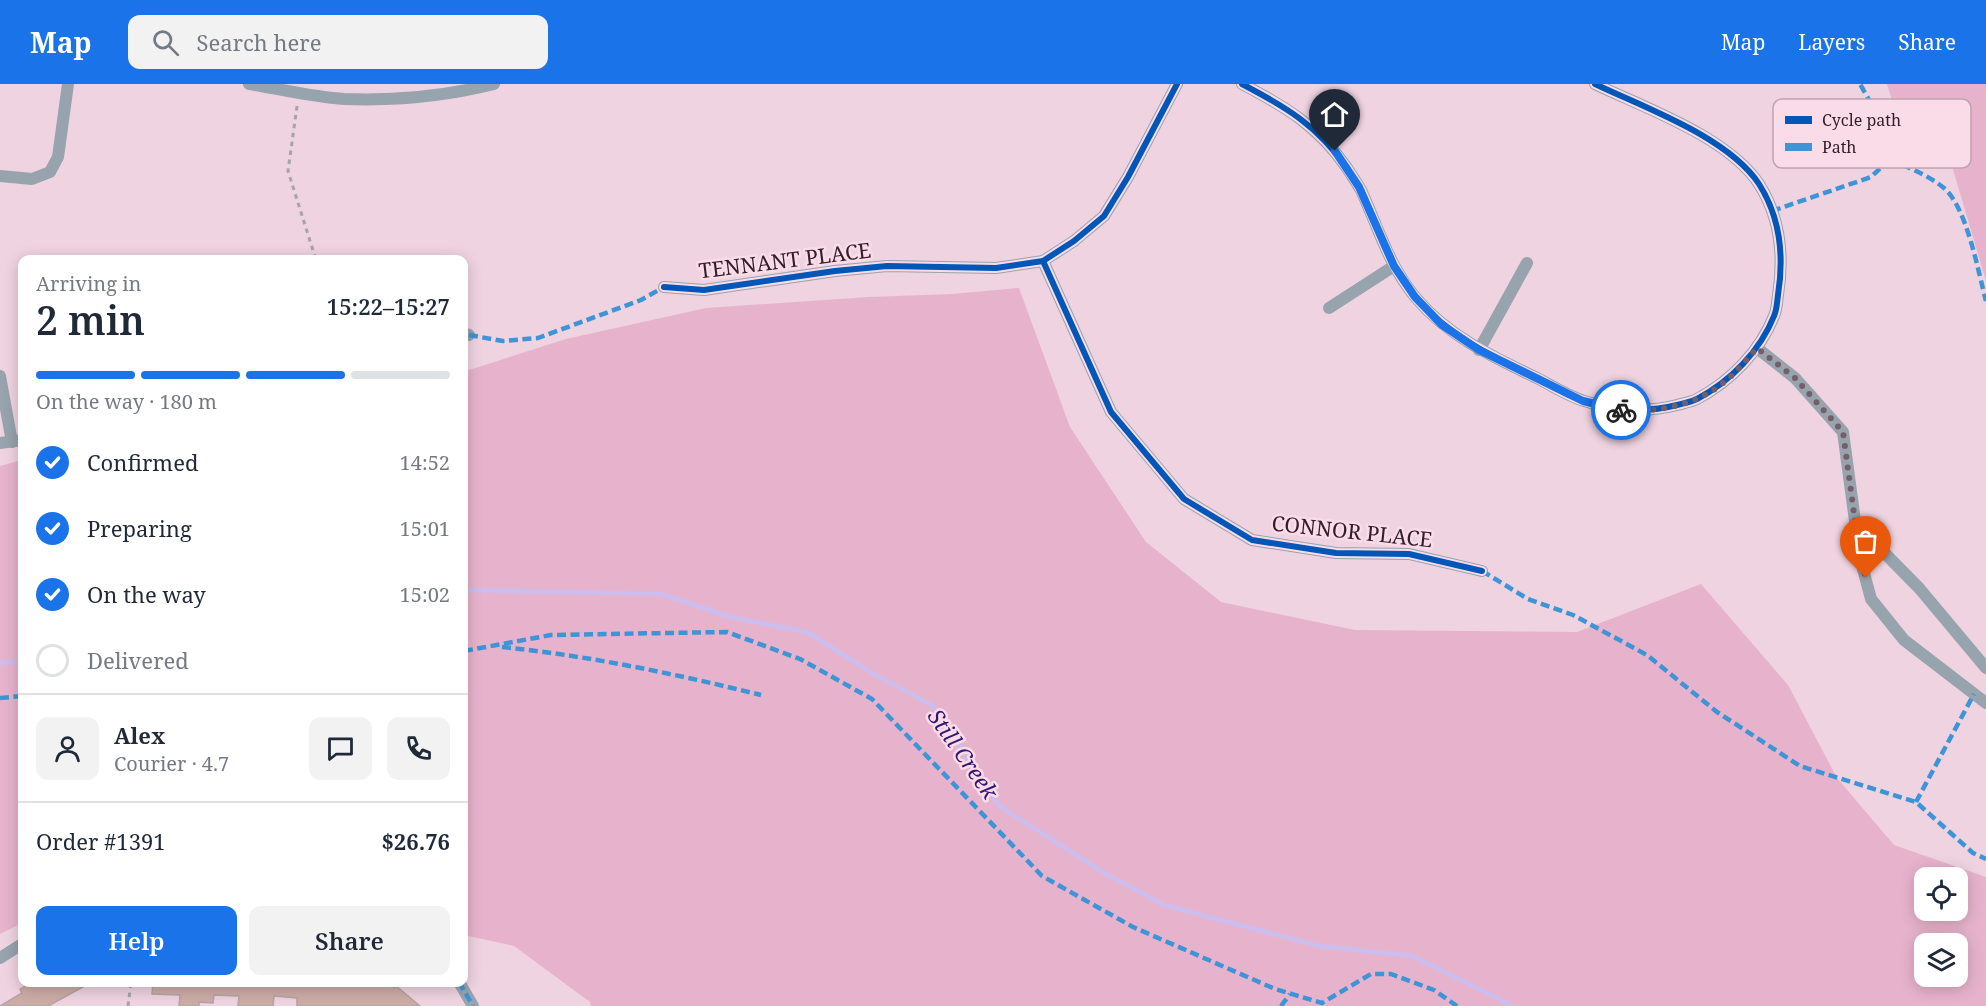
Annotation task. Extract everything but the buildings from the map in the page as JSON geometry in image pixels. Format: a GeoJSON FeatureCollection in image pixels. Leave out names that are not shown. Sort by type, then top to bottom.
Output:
{"type":"FeatureCollection","features":[{"type":"Feature","properties":{"kind":"street"},"geometry":{"type":"LineString","coordinates":[[0,176],[32,179],[50,172],[58,157],[68,84]]}},
{"type":"Feature","properties":{"kind":"street"},"geometry":{"type":"LineString","coordinates":[[249,84],[342,99],[388,100],[434,96],[495,84]]}},
{"type":"Feature","properties":{"kind":"street","name":"TENNANT PLACE"},"geometry":{"type":"LineString","coordinates":[[664,287],[704,290],[835,271],[887,266],[996,268],[1043,261],[1074,241],[1104,216],[1128,177],[1177,84]]}},
{"type":"Feature","properties":{"kind":"street"},"geometry":{"type":"LineString","coordinates":[[1242,84],[1308,123],[1335,151],[1359,187],[1394,266],[1415,297],[1442,325],[1479,350],[1583,401],[1621,410],[1655,411],[1695,400],[1728,380],[1757,348],[1775,314],[1781,277],[1781,246],[1772,211],[1759,184],[1744,165],[1719,145],[1595,84]]}},
{"type":"Feature","properties":{"kind":"street","name":"CONNOR PLACE"},"geometry":{"type":"LineString","coordinates":[[1043,261],[1111,412],[1184,498],[1252,540],[1336,553],[1409,554],[1482,571]]}},
{"type":"Feature","properties":{"kind":"street"},"geometry":{"type":"LineString","coordinates":[[1479,350],[1527,263]]}},
{"type":"Feature","properties":{"kind":"street"},"geometry":{"type":"LineString","coordinates":[[1329,308],[1394,266]]}},
{"type":"Feature","properties":{"kind":"street"},"geometry":{"type":"LineString","coordinates":[[1757,348],[1795,378],[1843,432],[1860,558],[1871,599],[1904,640],[1986,703]]}},
{"type":"Feature","properties":{"kind":"street"},"geometry":{"type":"LineString","coordinates":[[0,376],[12,442]]}},
{"type":"Feature","properties":{"kind":"street"},"geometry":{"type":"LineString","coordinates":[[1856,524],[1919,588],[1986,668]]}},
{"type":"Feature","properties":{"kind":"street"},"geometry":{"type":"LineString","coordinates":[[0,958],[18,947]]}},
{"type":"Feature","properties":{"kind":"street"},"geometry":{"type":"LineString","coordinates":[[462,987],[473,1006]]}},
{"type":"Feature","properties":{"kind":"path"},"geometry":{"type":"LineString","coordinates":[[299,92],[288,171],[314,255]]}},
{"type":"Feature","properties":{"kind":"path"},"geometry":{"type":"LineString","coordinates":[[128,1006],[130,987]]}},
{"type":"Feature","properties":{"kind":"shaded area"},"geometry":{"type":"Polygon","coordinates":[[[1887,84],[1986,84],[1986,281],[1953,168],[1971,168],[1971,99],[1892,99],[1887,84]]]}},
{"type":"Feature","properties":{"kind":"shaded area"},"geometry":{"type":"Polygon","coordinates":[[[1019,288],[1070,427],[1146,542],[1221,602],[1355,630],[1577,632],[1701,584],[1788,685],[1837,778],[1894,845],[1957,867],[1914,867],[1914,921],[1968,921],[1968,871],[1986,877],[1986,1006],[591,1006],[590,1002],[514,946],[468,936],[468,369],[566,339],[706,308],[1019,288]]]}},
{"type":"Feature","properties":{"kind":"shaded area"},"geometry":{"type":"Polygon","coordinates":[[[18,461],[18,925],[0,934],[0,466],[18,461]]]}},
{"type":"Feature","properties":{"kind":"waterway","name":"Still Creek"},"geometry":{"type":"LineString","coordinates":[[468,590],[661,594],[730,617],[807,632],[872,673],[933,706],[999,806],[1101,871],[1164,905],[1319,946],[1412,956],[1513,1006]]}},
{"type":"Feature","properties":{"kind":"waterway","name":"Still Creek"},"geometry":{"type":"LineString","coordinates":[[0,663],[18,661]]}},
{"type":"Feature","properties":{"kind":"marked path"},"geometry":{"type":"LineString","coordinates":[[1860,84],[1869,99]]}},
{"type":"Feature","properties":{"kind":"marked path"},"geometry":{"type":"LineString","coordinates":[[1772,211],[1871,177],[1880,168]]}},
{"type":"Feature","properties":{"kind":"marked path"},"geometry":{"type":"LineString","coordinates":[[1909,168],[1931,179],[1952,197],[1971,241],[1986,301]]}},
{"type":"Feature","properties":{"kind":"marked path"},"geometry":{"type":"LineString","coordinates":[[469,335],[503,341],[538,338],[641,300],[664,287]]}},
{"type":"Feature","properties":{"kind":"marked path"},"geometry":{"type":"LineString","coordinates":[[1482,571],[1528,599],[1573,615],[1647,655],[1717,712],[1800,766],[1916,802],[1973,853],[1986,859]]}},
{"type":"Feature","properties":{"kind":"marked path"},"geometry":{"type":"LineString","coordinates":[[468,650],[551,635],[727,632],[800,659],[872,699],[1042,876],[1133,927],[1275,989],[1322,1003],[1371,974],[1391,974],[1434,990],[1457,1006]]}},
{"type":"Feature","properties":{"kind":"marked path"},"geometry":{"type":"LineString","coordinates":[[502,647],[633,666],[761,695]]}},
{"type":"Feature","properties":{"kind":"marked path"},"geometry":{"type":"LineString","coordinates":[[1916,802],[1974,694]]}},
{"type":"Feature","properties":{"kind":"marked path"},"geometry":{"type":"LineString","coordinates":[[0,698],[18,696]]}},
{"type":"Feature","properties":{"kind":"marked path"},"geometry":{"type":"LineString","coordinates":[[462,987],[473,1006]]}},
{"type":"Feature","properties":{"kind":"marked path"},"geometry":{"type":"LineString","coordinates":[[1281,1006],[1290,994]]}},
{"type":"Feature","properties":{"kind":"cycle path"},"geometry":{"type":"LineString","coordinates":[[664,287],[704,290],[835,271],[887,266],[996,268],[1043,261],[1074,241],[1104,216],[1128,177],[1177,84]]}},
{"type":"Feature","properties":{"kind":"cycle path"},"geometry":{"type":"LineString","coordinates":[[1242,84],[1300,119],[1325,140],[1336,153],[1361,190],[1398,273],[1416,298],[1442,324],[1504,362],[1584,401],[1619,409],[1642,410],[1665,408],[1690,402],[1709,392],[1743,364],[1761,341],[1776,311],[1781,266],[1779,238],[1772,210],[1759,184],[1745,167],[1727,152],[1684,125],[1595,84]]}},
{"type":"Feature","properties":{"kind":"cycle path"},"geometry":{"type":"LineString","coordinates":[[1043,261],[1111,412],[1184,499],[1252,540],[1336,553],[1409,554],[1482,571]]}},
{"type":"Feature","properties":{"kind":"way so far"},"geometry":{"type":"LineString","coordinates":[[1621,410],[1655,411],[1695,400],[1728,380],[1757,348],[1795,378],[1843,432],[1860,558],[1866,578]]}},
{"type":"Feature","properties":{"kind":"route"},"geometry":{"type":"LineString","coordinates":[[1335,151],[1359,187],[1394,266],[1415,297],[1442,325],[1479,350],[1583,401],[1621,410]]}}]}
